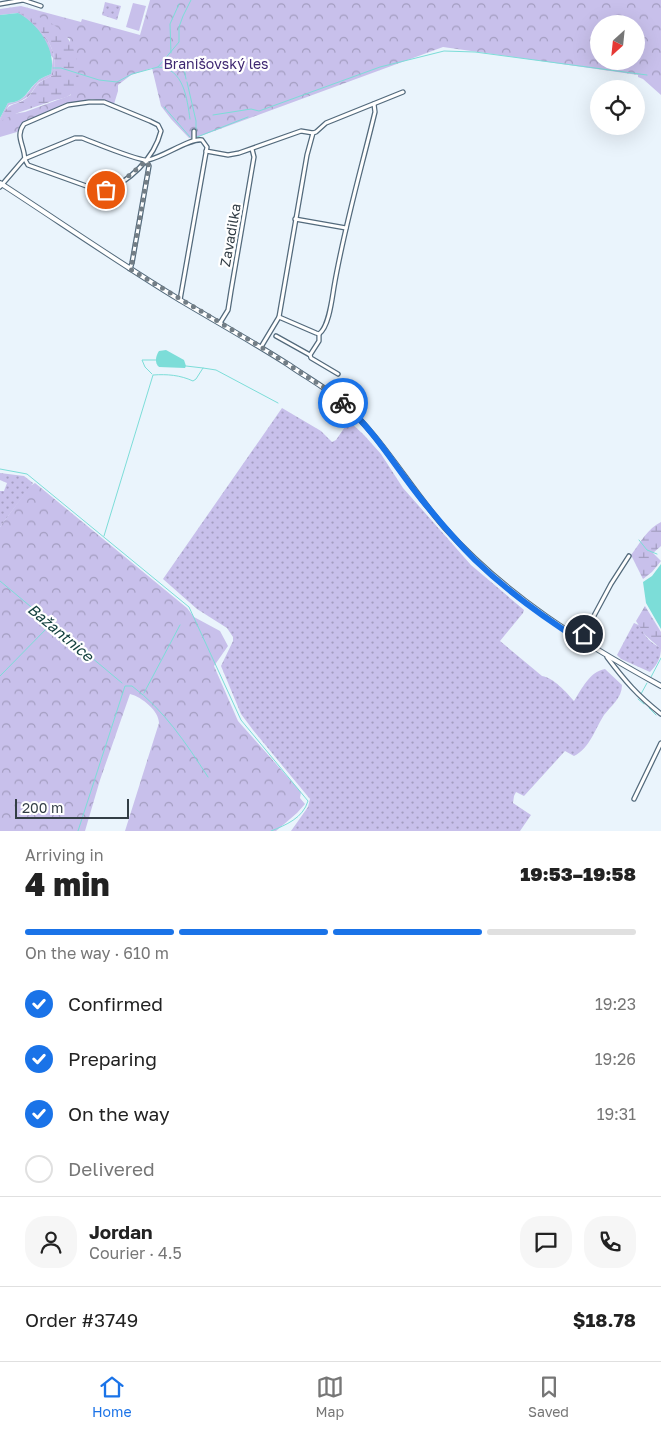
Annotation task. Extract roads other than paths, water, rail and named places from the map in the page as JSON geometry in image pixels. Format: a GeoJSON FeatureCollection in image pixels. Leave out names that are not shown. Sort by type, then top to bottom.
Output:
{"type":"FeatureCollection","features":[{"type":"Feature","properties":{"kind":"street"},"geometry":{"type":"LineString","coordinates":[[0,4],[23,0],[42,6]]}},
{"type":"Feature","properties":{"kind":"street"},"geometry":{"type":"LineString","coordinates":[[261,347],[279,317],[295,219],[313,133],[334,119],[403,92]]}},
{"type":"Feature","properties":{"kind":"street"},"geometry":{"type":"LineString","coordinates":[[104,102],[158,126],[161,131],[159,140],[146,161],[124,179],[103,192],[28,165],[24,159],[19,138],[20,129],[24,124],[68,105],[104,102]]}},
{"type":"Feature","properties":{"kind":"street"},"geometry":{"type":"LineString","coordinates":[[319,334],[323,332],[330,311],[346,228],[375,112],[374,104]]}},
{"type":"Feature","properties":{"kind":"street"},"geometry":{"type":"LineString","coordinates":[[194,131],[194,140]]}},
{"type":"Feature","properties":{"kind":"street"},"geometry":{"type":"LineString","coordinates":[[206,151],[228,155],[252,149],[301,131],[313,133]]}},
{"type":"Feature","properties":{"kind":"street"},"geometry":{"type":"LineString","coordinates":[[180,300],[206,151],[206,143],[202,140],[194,140],[173,151],[146,161],[78,138],[24,159],[1,185],[130,269],[180,300],[261,347],[328,390],[352,412],[375,438],[415,491],[475,560],[523,601],[562,629],[661,686]]}},
{"type":"Feature","properties":{"kind":"street","name":"Zavadilka"},"geometry":{"type":"LineString","coordinates":[[220,323],[228,310],[254,157],[252,149]]}},
{"type":"Feature","properties":{"kind":"street"},"geometry":{"type":"LineString","coordinates":[[130,269],[149,166],[146,161]]}},
{"type":"Feature","properties":{"kind":"street"},"geometry":{"type":"LineString","coordinates":[[295,219],[346,228]]}},
{"type":"Feature","properties":{"kind":"street"},"geometry":{"type":"LineString","coordinates":[[279,317],[319,334]]}},
{"type":"Feature","properties":{"kind":"street"},"geometry":{"type":"LineString","coordinates":[[310,355],[319,341],[319,334]]}},
{"type":"Feature","properties":{"kind":"street"},"geometry":{"type":"LineString","coordinates":[[276,336],[310,355],[311,358],[338,374]]}},
{"type":"Feature","properties":{"kind":"street"},"geometry":{"type":"LineString","coordinates":[[581,641],[611,584],[629,556]]}},
{"type":"Feature","properties":{"kind":"street"},"geometry":{"type":"LineString","coordinates":[[607,656],[626,683],[661,714]]}},
{"type":"Feature","properties":{"kind":"street"},"geometry":{"type":"LineString","coordinates":[[634,799],[661,743]]}},
{"type":"Feature","properties":{"kind":"waterway"},"geometry":{"type":"LineString","coordinates":[[53,68],[61,68],[99,80],[117,82],[132,74],[158,67],[179,42],[179,27],[191,0]]}},
{"type":"Feature","properties":{"kind":"waterway"},"geometry":{"type":"LineString","coordinates":[[171,53],[170,24],[179,4]]}},
{"type":"Feature","properties":{"kind":"waterway"},"geometry":{"type":"LineString","coordinates":[[213,115],[251,109],[259,111],[380,67],[444,51],[475,52],[647,75]]}},
{"type":"Feature","properties":{"kind":"waterway"},"geometry":{"type":"LineString","coordinates":[[183,63],[186,79]]}},
{"type":"Feature","properties":{"kind":"waterway"},"geometry":{"type":"LineString","coordinates":[[158,67],[167,69],[179,79],[183,86],[190,119]]}},
{"type":"Feature","properties":{"kind":"waterway"},"geometry":{"type":"LineString","coordinates":[[187,82],[196,121],[196,132]]}},
{"type":"Feature","properties":{"kind":"waterway"},"geometry":{"type":"LineString","coordinates":[[164,107],[190,137]]}},
{"type":"Feature","properties":{"kind":"waterway"},"geometry":{"type":"LineString","coordinates":[[197,137],[248,117]]}},
{"type":"Feature","properties":{"kind":"waterway"},"geometry":{"type":"LineString","coordinates":[[152,374],[145,367],[142,360],[156,360]]}},
{"type":"Feature","properties":{"kind":"waterway"},"geometry":{"type":"LineString","coordinates":[[186,366],[203,368]]}},
{"type":"Feature","properties":{"kind":"waterway"},"geometry":{"type":"LineString","coordinates":[[104,536],[153,375],[173,375],[193,381],[203,368],[216,370],[278,403]]}},
{"type":"Feature","properties":{"kind":"waterway"},"geometry":{"type":"LineString","coordinates":[[0,469],[27,474],[189,607],[241,720],[308,801],[306,807],[298,816],[271,831]]}},
{"type":"Feature","properties":{"kind":"waterway"},"geometry":{"type":"LineString","coordinates":[[639,540],[647,550],[657,554]]}},
{"type":"Feature","properties":{"kind":"waterway","name":"Bažantnice"},"geometry":{"type":"LineString","coordinates":[[0,581],[122,683]]}},
{"type":"Feature","properties":{"kind":"waterway"},"geometry":{"type":"LineString","coordinates":[[0,676],[51,624]]}},
{"type":"Feature","properties":{"kind":"waterway"},"geometry":{"type":"LineString","coordinates":[[144,693],[180,625]]}},
{"type":"Feature","properties":{"kind":"waterway"},"geometry":{"type":"LineString","coordinates":[[651,677],[661,658]]}},
{"type":"Feature","properties":{"kind":"waterway"},"geometry":{"type":"LineString","coordinates":[[641,694],[647,683]]}},
{"type":"Feature","properties":{"kind":"waterway","name":"Bažantnice"},"geometry":{"type":"LineString","coordinates":[[78,831],[125,686],[132,686],[144,695],[164,716],[208,777]]}},
{"type":"Feature","properties":{"kind":"waterway"},"geometry":{"type":"LineString","coordinates":[[638,699],[644,704]]}},
{"type":"Feature","properties":{"kind":"waterway"},"geometry":{"type":"LineString","coordinates":[[649,708],[656,715]]}},
{"type":"Feature","properties":{"kind":"park label","name":"Branišovský les"},"geometry":{"type":"Point","coordinates":[216,63]}}]}
